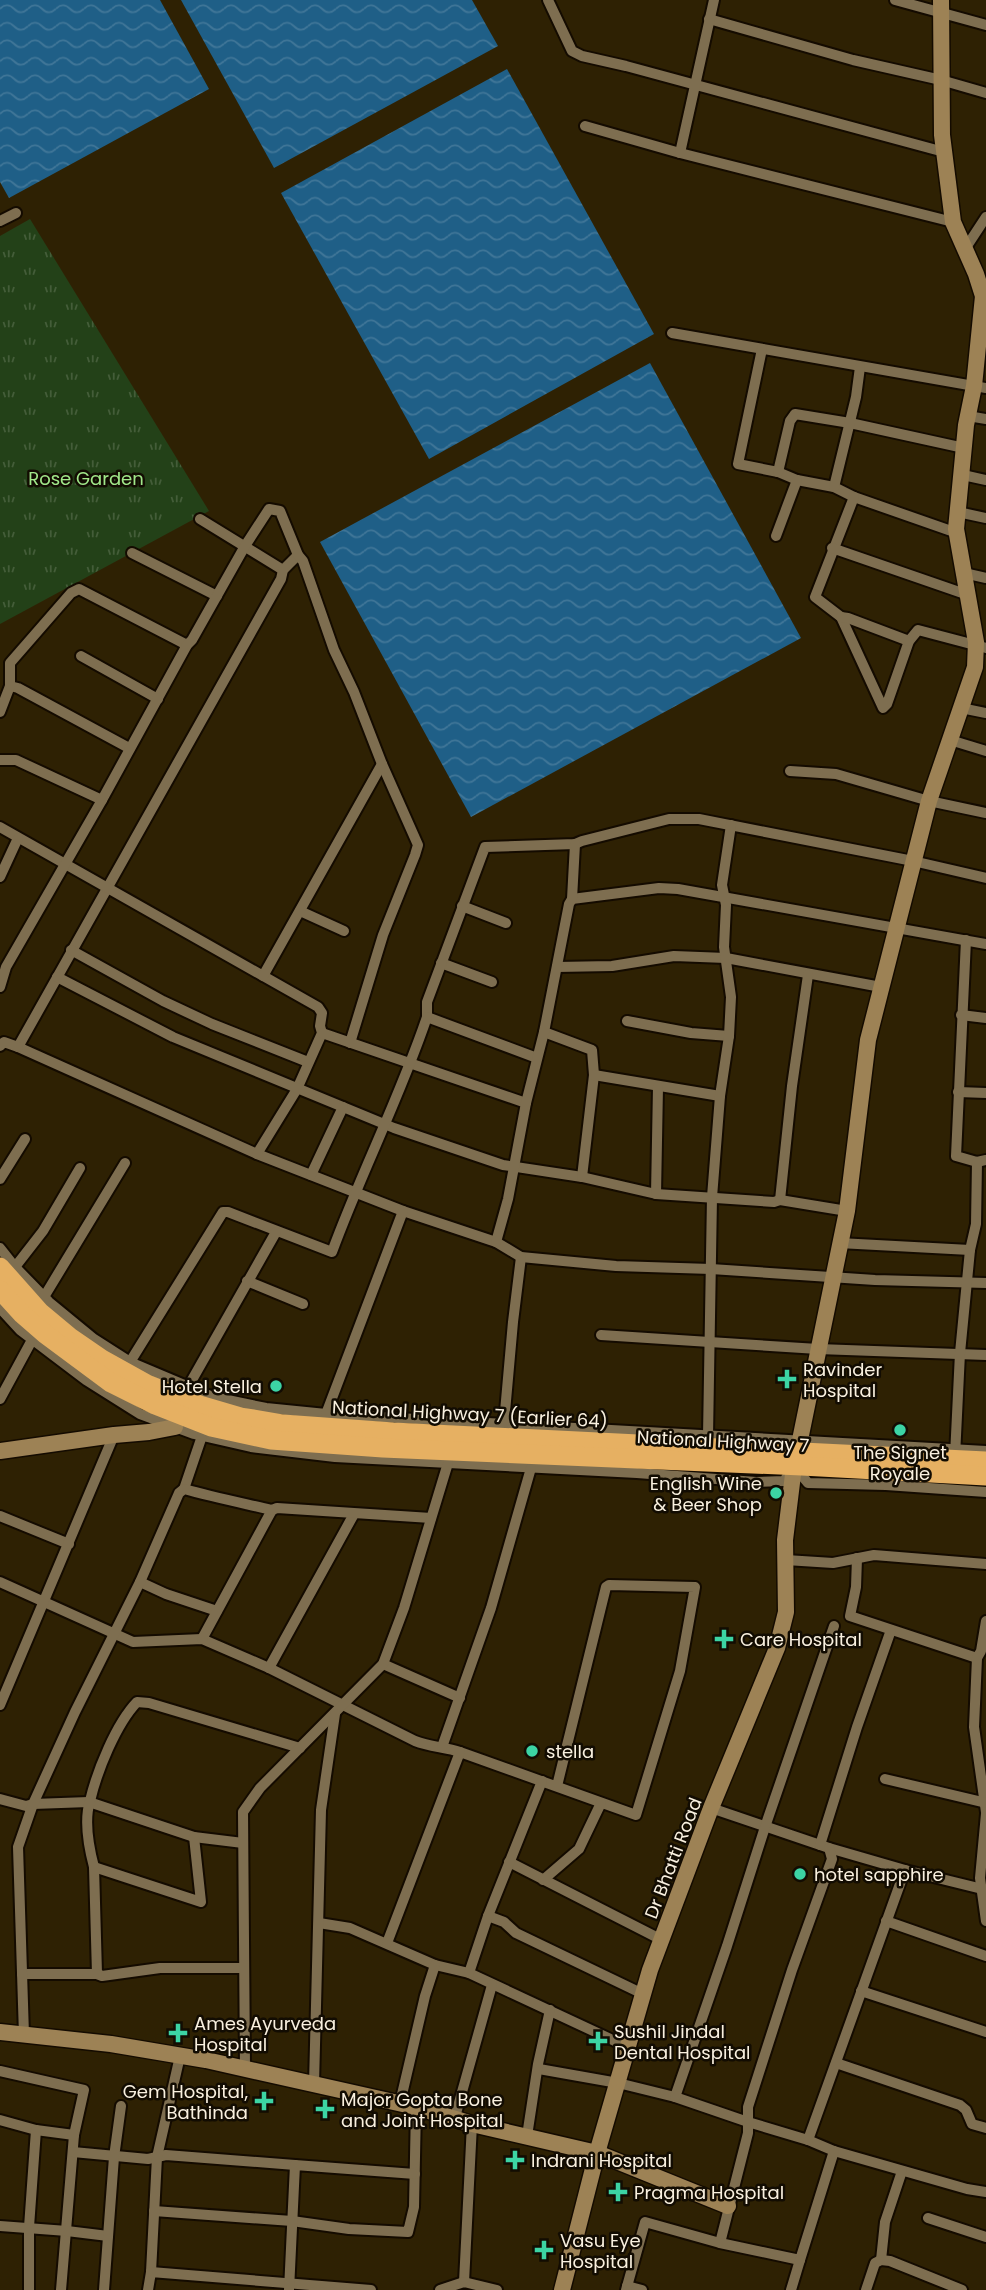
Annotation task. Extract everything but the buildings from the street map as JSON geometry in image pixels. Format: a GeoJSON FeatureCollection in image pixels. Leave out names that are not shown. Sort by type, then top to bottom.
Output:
{"type":"FeatureCollection","features":[{"type":"Feature","properties":{"kind":"highway","name":"National Highway 7 (Earlier 64)"},"geometry":{"type":"LineString","coordinates":[[7,1267],[40,1312],[102,1359],[147,1384],[241,1417],[283,1424],[393,1432],[797,1452],[955,1454],[986,1461]]}},
{"type":"Feature","properties":{"kind":"highway","name":"National Highway 7"},"geometry":{"type":"LineString","coordinates":[[0,1290],[22,1314],[111,1383],[155,1405],[211,1427],[271,1440],[369,1448],[797,1452],[986,1476]]}},
{"type":"Feature","properties":{"kind":"street"},"geometry":{"type":"LineString","coordinates":[[548,0],[572,51],[582,57],[626,66],[944,152]]}},
{"type":"Feature","properties":{"kind":"street"},"geometry":{"type":"LineString","coordinates":[[680,153],[714,0]]}},
{"type":"Feature","properties":{"kind":"street"},"geometry":{"type":"LineString","coordinates":[[895,0],[941,6],[986,25]]}},
{"type":"Feature","properties":{"kind":"street"},"geometry":{"type":"LineString","coordinates":[[941,6],[942,135],[953,222],[984,289]]}},
{"type":"Feature","properties":{"kind":"street"},"geometry":{"type":"LineString","coordinates":[[709,19],[853,60],[986,93]]}},
{"type":"Feature","properties":{"kind":"street"},"geometry":{"type":"LineString","coordinates":[[585,126],[680,153],[953,222]]}},
{"type":"Feature","properties":{"kind":"street"},"geometry":{"type":"LineString","coordinates":[[0,221],[16,214]]}},
{"type":"Feature","properties":{"kind":"street"},"geometry":{"type":"LineString","coordinates":[[965,248],[986,217]]}},
{"type":"Feature","properties":{"kind":"street","name":"Dr Bhatti Road"},"geometry":{"type":"LineString","coordinates":[[562,2290],[597,2153],[643,1994],[711,1808],[777,1648],[786,1612],[785,1540],[797,1452],[847,1211],[868,1040],[929,801],[981,647],[957,533],[968,416],[980,387],[984,289]]}},
{"type":"Feature","properties":{"kind":"street"},"geometry":{"type":"LineString","coordinates":[[673,333],[980,387]]}},
{"type":"Feature","properties":{"kind":"street"},"geometry":{"type":"LineString","coordinates":[[762,349],[737,463],[778,472],[797,481],[834,487],[853,497],[957,533]]}},
{"type":"Feature","properties":{"kind":"street"},"geometry":{"type":"LineString","coordinates":[[834,487],[856,397],[860,367]]}},
{"type":"Feature","properties":{"kind":"street"},"geometry":{"type":"LineString","coordinates":[[778,472],[790,421],[795,414],[964,448]]}},
{"type":"Feature","properties":{"kind":"street"},"geometry":{"type":"LineString","coordinates":[[968,416],[986,419]]}},
{"type":"Feature","properties":{"kind":"street"},"geometry":{"type":"LineString","coordinates":[[963,475],[986,480]]}},
{"type":"Feature","properties":{"kind":"street"},"geometry":{"type":"LineString","coordinates":[[776,536],[797,481]]}},
{"type":"Feature","properties":{"kind":"street"},"geometry":{"type":"LineString","coordinates":[[853,497],[815,597],[841,617],[883,708],[887,704],[909,641],[918,630],[981,647]]}},
{"type":"Feature","properties":{"kind":"street"},"geometry":{"type":"LineString","coordinates":[[0,987],[6,967],[127,756],[129,748],[269,509],[280,511],[303,561],[334,650],[418,845],[383,935],[350,1043]]}},
{"type":"Feature","properties":{"kind":"street"},"geometry":{"type":"LineString","coordinates":[[958,512],[986,518]]}},
{"type":"Feature","properties":{"kind":"street"},"geometry":{"type":"LineString","coordinates":[[200,519],[283,570]]}},
{"type":"Feature","properties":{"kind":"street"},"geometry":{"type":"LineString","coordinates":[[832,548],[968,595]]}},
{"type":"Feature","properties":{"kind":"street"},"geometry":{"type":"LineString","coordinates":[[132,553],[217,596]]}},
{"type":"Feature","properties":{"kind":"street"},"geometry":{"type":"LineString","coordinates":[[18,1047],[281,579],[283,570],[298,555]]}},
{"type":"Feature","properties":{"kind":"street"},"geometry":{"type":"LineString","coordinates":[[964,573],[986,578]]}},
{"type":"Feature","properties":{"kind":"street"},"geometry":{"type":"LineString","coordinates":[[0,712],[10,686],[5,664],[71,593],[79,589],[187,645]]}},
{"type":"Feature","properties":{"kind":"street"},"geometry":{"type":"LineString","coordinates":[[841,617],[909,641]]}},
{"type":"Feature","properties":{"kind":"street"},"geometry":{"type":"LineString","coordinates":[[81,656],[158,699]]}},
{"type":"Feature","properties":{"kind":"street"},"geometry":{"type":"LineString","coordinates":[[10,686],[19,688],[129,748]]}},
{"type":"Feature","properties":{"kind":"street"},"geometry":{"type":"LineString","coordinates":[[961,708],[986,713]]}},
{"type":"Feature","properties":{"kind":"street"},"geometry":{"type":"LineString","coordinates":[[950,740],[986,749]]}},
{"type":"Feature","properties":{"kind":"street"},"geometry":{"type":"LineString","coordinates":[[0,760],[16,760],[102,800]]}},
{"type":"Feature","properties":{"kind":"street"},"geometry":{"type":"LineString","coordinates":[[263,976],[382,764]]}},
{"type":"Feature","properties":{"kind":"street"},"geometry":{"type":"LineString","coordinates":[[790,771],[836,774],[929,801],[986,813]]}},
{"type":"Feature","properties":{"kind":"street"},"geometry":{"type":"LineString","coordinates":[[130,1362],[223,1212],[332,1252],[354,1192],[411,1064],[441,963],[485,847],[575,844],[669,820],[699,820],[913,861],[986,878]]}},
{"type":"Feature","properties":{"kind":"street"},"geometry":{"type":"LineString","coordinates":[[708,1436],[712,1342],[712,1198],[731,998],[723,947],[726,905],[722,884],[731,825]]}},
{"type":"Feature","properties":{"kind":"street"},"geometry":{"type":"LineString","coordinates":[[0,827],[318,1007],[322,1013],[322,1033],[297,1089],[257,1154]]}},
{"type":"Feature","properties":{"kind":"street"},"geometry":{"type":"LineString","coordinates":[[0,877],[19,838]]}},
{"type":"Feature","properties":{"kind":"street"},"geometry":{"type":"LineString","coordinates":[[496,1242],[509,1199],[526,1103],[572,899],[575,844]]}},
{"type":"Feature","properties":{"kind":"street"},"geometry":{"type":"LineString","coordinates":[[572,899],[659,888],[678,889],[986,944]]}},
{"type":"Feature","properties":{"kind":"street"},"geometry":{"type":"LineString","coordinates":[[462,906],[506,923]]}},
{"type":"Feature","properties":{"kind":"street"},"geometry":{"type":"LineString","coordinates":[[300,911],[344,931]]}},
{"type":"Feature","properties":{"kind":"street"},"geometry":{"type":"LineString","coordinates":[[966,940],[957,1156],[981,1161],[981,1224],[970,1250],[960,1353],[955,1454],[986,1451]]}},
{"type":"Feature","properties":{"kind":"street"},"geometry":{"type":"LineString","coordinates":[[71,950],[163,1001],[212,1024],[308,1062]]}},
{"type":"Feature","properties":{"kind":"street"},"geometry":{"type":"LineString","coordinates":[[557,967],[612,966],[674,957],[726,958],[881,987]]}},
{"type":"Feature","properties":{"kind":"street"},"geometry":{"type":"LineString","coordinates":[[441,963],[492,982]]}},
{"type":"Feature","properties":{"kind":"street"},"geometry":{"type":"LineString","coordinates":[[780,1200],[792,1086],[808,975]]}},
{"type":"Feature","properties":{"kind":"street"},"geometry":{"type":"LineString","coordinates":[[57,977],[93,998],[173,1037],[386,1124],[491,1161],[582,1177],[656,1194],[774,1202],[780,1200],[847,1211]]}},
{"type":"Feature","properties":{"kind":"street"},"geometry":{"type":"LineString","coordinates":[[961,1015],[986,1018]]}},
{"type":"Feature","properties":{"kind":"street"},"geometry":{"type":"LineString","coordinates":[[427,1017],[537,1058]]}},
{"type":"Feature","properties":{"kind":"street"},"geometry":{"type":"LineString","coordinates":[[627,1021],[691,1033],[729,1036]]}},
{"type":"Feature","properties":{"kind":"street"},"geometry":{"type":"LineString","coordinates":[[544,1032],[592,1050],[594,1075],[582,1177]]}},
{"type":"Feature","properties":{"kind":"street"},"geometry":{"type":"LineString","coordinates":[[322,1033],[526,1103]]}},
{"type":"Feature","properties":{"kind":"street"},"geometry":{"type":"LineString","coordinates":[[0,1046],[4,1042],[18,1047],[257,1154],[402,1211],[496,1242],[521,1257],[616,1266],[986,1283]]}},
{"type":"Feature","properties":{"kind":"street"},"geometry":{"type":"LineString","coordinates":[[594,1075],[720,1096]]}},
{"type":"Feature","properties":{"kind":"street"},"geometry":{"type":"LineString","coordinates":[[656,1194],[658,1087]]}},
{"type":"Feature","properties":{"kind":"street"},"geometry":{"type":"LineString","coordinates":[[958,1092],[986,1093]]}},
{"type":"Feature","properties":{"kind":"street"},"geometry":{"type":"LineString","coordinates":[[311,1175],[343,1107]]}},
{"type":"Feature","properties":{"kind":"street"},"geometry":{"type":"LineString","coordinates":[[0,1179],[25,1139]]}},
{"type":"Feature","properties":{"kind":"street"},"geometry":{"type":"LineString","coordinates":[[44,1297],[125,1163]]}},
{"type":"Feature","properties":{"kind":"street"},"geometry":{"type":"LineString","coordinates":[[7,1267],[43,1231],[80,1168]]}},
{"type":"Feature","properties":{"kind":"street"},"geometry":{"type":"LineString","coordinates":[[326,1414],[402,1211]]}},
{"type":"Feature","properties":{"kind":"street"},"geometry":{"type":"LineString","coordinates":[[188,1387],[276,1232]]}},
{"type":"Feature","properties":{"kind":"street"},"geometry":{"type":"LineString","coordinates":[[839,1242],[970,1250]]}},
{"type":"Feature","properties":{"kind":"street"},"geometry":{"type":"LineString","coordinates":[[0,1248],[7,1267],[94,1339],[130,1362],[213,1397],[266,1408],[326,1414],[708,1436],[797,1452]]}},
{"type":"Feature","properties":{"kind":"street"},"geometry":{"type":"LineString","coordinates":[[504,1423],[521,1257]]}},
{"type":"Feature","properties":{"kind":"street"},"geometry":{"type":"LineString","coordinates":[[247,1281],[303,1304]]}},
{"type":"Feature","properties":{"kind":"street"},"geometry":{"type":"LineString","coordinates":[[0,1308],[20,1330],[86,1381],[140,1413],[202,1436],[251,1447],[335,1457],[756,1482],[784,1481],[797,1452]]}},
{"type":"Feature","properties":{"kind":"street"},"geometry":{"type":"LineString","coordinates":[[601,1335],[818,1349],[986,1354]]}},
{"type":"Feature","properties":{"kind":"street"},"geometry":{"type":"LineString","coordinates":[[1,1393],[32,1340]]}},
{"type":"Feature","properties":{"kind":"street"},"geometry":{"type":"LineString","coordinates":[[0,1451],[175,1427]]}},
{"type":"Feature","properties":{"kind":"street"},"geometry":{"type":"LineString","coordinates":[[0,1705],[114,1435]]}},
{"type":"Feature","properties":{"kind":"street"},"geometry":{"type":"LineString","coordinates":[[23,2035],[18,1847],[33,1804],[140,1582],[179,1493],[184,1489],[202,1436]]}},
{"type":"Feature","properties":{"kind":"street"},"geometry":{"type":"LineString","coordinates":[[797,1452],[808,1483],[986,1492]]}},
{"type":"Feature","properties":{"kind":"street"},"geometry":{"type":"LineString","coordinates":[[245,2068],[243,1812],[260,1788],[383,1664],[404,1608],[448,1463]]}},
{"type":"Feature","properties":{"kind":"street"},"geometry":{"type":"LineString","coordinates":[[442,1746],[491,1608],[531,1468]]}},
{"type":"Feature","properties":{"kind":"street"},"geometry":{"type":"LineString","coordinates":[[184,1489],[272,1510],[277,1508],[431,1518]]}},
{"type":"Feature","properties":{"kind":"street"},"geometry":{"type":"LineString","coordinates":[[202,1639],[272,1510]]}},
{"type":"Feature","properties":{"kind":"street"},"geometry":{"type":"LineString","coordinates":[[269,1668],[354,1514]]}},
{"type":"Feature","properties":{"kind":"street"},"geometry":{"type":"LineString","coordinates":[[0,1516],[69,1544]]}},
{"type":"Feature","properties":{"kind":"street"},"geometry":{"type":"LineString","coordinates":[[786,1560],[833,1563],[874,1555],[986,1564]]}},
{"type":"Feature","properties":{"kind":"street"},"geometry":{"type":"LineString","coordinates":[[857,1558],[856,1587],[849,1616],[977,1658]]}},
{"type":"Feature","properties":{"kind":"street"},"geometry":{"type":"LineString","coordinates":[[0,1582],[138,1643],[202,1639],[269,1668],[339,1709],[415,1741],[460,1752],[636,1815],[680,1671],[695,1587],[606,1587],[557,1786]]}},
{"type":"Feature","properties":{"kind":"street"},"geometry":{"type":"LineString","coordinates":[[140,1582],[217,1611]]}},
{"type":"Feature","properties":{"kind":"street"},"geometry":{"type":"LineString","coordinates":[[986,1621],[981,1651],[977,1658],[974,1727],[985,1808],[980,1878],[986,1921]]}},
{"type":"Feature","properties":{"kind":"street"},"geometry":{"type":"LineString","coordinates":[[675,2096],[834,1626]]}},
{"type":"Feature","properties":{"kind":"street"},"geometry":{"type":"LineString","coordinates":[[720,2243],[748,2133],[748,2107],[832,1859],[825,1847],[857,1727],[891,1630]]}},
{"type":"Feature","properties":{"kind":"street"},"geometry":{"type":"LineString","coordinates":[[383,1664],[460,1698]]}},
{"type":"Feature","properties":{"kind":"street"},"geometry":{"type":"LineString","coordinates":[[97,1974],[89,1802],[106,1752],[132,1707],[137,1702],[149,1703],[300,1748]]}},
{"type":"Feature","properties":{"kind":"street"},"geometry":{"type":"LineString","coordinates":[[314,2084],[321,1810],[339,1709]]}},
{"type":"Feature","properties":{"kind":"street"},"geometry":{"type":"LineString","coordinates":[[387,1943],[460,1752]]}},
{"type":"Feature","properties":{"kind":"street"},"geometry":{"type":"LineString","coordinates":[[885,1779],[985,1808]]}},
{"type":"Feature","properties":{"kind":"street"},"geometry":{"type":"LineString","coordinates":[[469,1973],[488,1916],[542,1781]]}},
{"type":"Feature","properties":{"kind":"street"},"geometry":{"type":"LineString","coordinates":[[0,1799],[26,1806],[89,1802],[194,1836],[243,1843]]}},
{"type":"Feature","properties":{"kind":"street"},"geometry":{"type":"LineString","coordinates":[[543,1880],[579,1849],[601,1803]]}},
{"type":"Feature","properties":{"kind":"street"},"geometry":{"type":"LineString","coordinates":[[711,1808],[825,1847],[983,1890]]}},
{"type":"Feature","properties":{"kind":"street"},"geometry":{"type":"LineString","coordinates":[[94,1867],[201,1902],[194,1836]]}},
{"type":"Feature","properties":{"kind":"street"},"geometry":{"type":"LineString","coordinates":[[509,1862],[662,1940]]}},
{"type":"Feature","properties":{"kind":"street"},"geometry":{"type":"LineString","coordinates":[[808,2140],[905,1870]]}},
{"type":"Feature","properties":{"kind":"street"},"geometry":{"type":"LineString","coordinates":[[488,1916],[504,1922],[516,1933],[643,1994]]}},
{"type":"Feature","properties":{"kind":"street"},"geometry":{"type":"LineString","coordinates":[[886,1921],[986,1956]]}},
{"type":"Feature","properties":{"kind":"street"},"geometry":{"type":"LineString","coordinates":[[320,1923],[350,1928],[435,1965],[469,1973],[619,2043],[629,2045]]}},
{"type":"Feature","properties":{"kind":"street"},"geometry":{"type":"LineString","coordinates":[[154,2211],[292,2221],[349,2230],[408,2232],[414,2207],[415,2174],[408,2105],[425,1996],[435,1965]]}},
{"type":"Feature","properties":{"kind":"street"},"geometry":{"type":"LineString","coordinates":[[22,1973],[102,1976],[160,1968],[244,1968]]}},
{"type":"Feature","properties":{"kind":"street"},"geometry":{"type":"LineString","coordinates":[[455,2117],[492,1985]]}},
{"type":"Feature","properties":{"kind":"street"},"geometry":{"type":"LineString","coordinates":[[861,1991],[986,2032]]}},
{"type":"Feature","properties":{"kind":"street"},"geometry":{"type":"LineString","coordinates":[[527,2136],[550,2010]]}},
{"type":"Feature","properties":{"kind":"street"},"geometry":{"type":"LineString","coordinates":[[0,2032],[111,2044],[180,2056],[408,2105],[472,2124],[597,2153],[728,2206]]}},
{"type":"Feature","properties":{"kind":"street"},"geometry":{"type":"LineString","coordinates":[[148,2290],[157,2157],[180,2056]]}},
{"type":"Feature","properties":{"kind":"street"},"geometry":{"type":"LineString","coordinates":[[836,2063],[960,2105],[966,2110],[972,2124],[986,2129]]}},
{"type":"Feature","properties":{"kind":"street"},"geometry":{"type":"LineString","coordinates":[[539,2069],[618,2082],[675,2096],[834,2151],[986,2192]]}},
{"type":"Feature","properties":{"kind":"street"},"geometry":{"type":"LineString","coordinates":[[0,2071],[84,2090],[74,2135],[61,2290]]}},
{"type":"Feature","properties":{"kind":"street"},"geometry":{"type":"LineString","coordinates":[[104,2290],[114,2157],[121,2106]]}},
{"type":"Feature","properties":{"kind":"street"},"geometry":{"type":"LineString","coordinates":[[0,2120],[36,2130],[74,2135]]}},
{"type":"Feature","properties":{"kind":"street"},"geometry":{"type":"LineString","coordinates":[[464,2281],[472,2124]]}},
{"type":"Feature","properties":{"kind":"street"},"geometry":{"type":"LineString","coordinates":[[29,2290],[29,2227],[36,2130]]}},
{"type":"Feature","properties":{"kind":"street"},"geometry":{"type":"LineString","coordinates":[[791,2290],[834,2151]]}},
{"type":"Feature","properties":{"kind":"street"},"geometry":{"type":"LineString","coordinates":[[73,2152],[148,2160],[166,2155],[415,2174]]}},
{"type":"Feature","properties":{"kind":"street"},"geometry":{"type":"LineString","coordinates":[[289,2287],[295,2165]]}},
{"type":"Feature","properties":{"kind":"street"},"geometry":{"type":"LineString","coordinates":[[881,2260],[885,2222],[902,2171]]}},
{"type":"Feature","properties":{"kind":"street"},"geometry":{"type":"LineString","coordinates":[[928,2218],[986,2237]]}},
{"type":"Feature","properties":{"kind":"street"},"geometry":{"type":"LineString","coordinates":[[642,2290],[626,2288],[645,2221],[720,2243],[800,2260]]}},
{"type":"Feature","properties":{"kind":"street"},"geometry":{"type":"LineString","coordinates":[[0,2226],[108,2236]]}},
{"type":"Feature","properties":{"kind":"street"},"geometry":{"type":"LineString","coordinates":[[866,2290],[876,2263],[881,2260],[890,2261],[944,2287],[962,2290]]}},
{"type":"Feature","properties":{"kind":"street"},"geometry":{"type":"LineString","coordinates":[[150,2272],[289,2287],[371,2290]]}},
{"type":"Feature","properties":{"kind":"street"},"geometry":{"type":"LineString","coordinates":[[440,2290],[464,2281],[497,2290]]}},
{"type":"Feature","properties":{"kind":"green space","name":"Rose Garden"},"geometry":{"type":"Polygon","coordinates":[[[30,219],[209,511],[0,624],[0,236],[30,219]]]}},
{"type":"Feature","properties":{"kind":"water"},"geometry":{"type":"Polygon","coordinates":[[[0,0],[160,0],[209,89],[9,198],[0,182],[0,0]]]}},
{"type":"Feature","properties":{"kind":"water"},"geometry":{"type":"Polygon","coordinates":[[[181,0],[472,0],[498,46],[274,168],[181,0]]]}},
{"type":"Feature","properties":{"kind":"water"},"geometry":{"type":"Polygon","coordinates":[[[507,69],[654,334],[429,459],[281,193],[507,69]]]}},
{"type":"Feature","properties":{"kind":"water"},"geometry":{"type":"Polygon","coordinates":[[[650,363],[801,638],[471,817],[320,542],[650,363]]]}},
{"type":"Feature","properties":{"kind":"place","name":"Ravinder Hospital"},"geometry":{"type":"Point","coordinates":[787,1379]}},
{"type":"Feature","properties":{"kind":"place","name":"Hotel Stella"},"geometry":{"type":"Point","coordinates":[276,1386]}},
{"type":"Feature","properties":{"kind":"place","name":"The Signet Royale"},"geometry":{"type":"Point","coordinates":[900,1430]}},
{"type":"Feature","properties":{"kind":"place","name":"English Wine & Beer Shop"},"geometry":{"type":"Point","coordinates":[776,1493]}},
{"type":"Feature","properties":{"kind":"place","name":"Care Hospital"},"geometry":{"type":"Point","coordinates":[724,1639]}},
{"type":"Feature","properties":{"kind":"place","name":"stella"},"geometry":{"type":"Point","coordinates":[532,1751]}},
{"type":"Feature","properties":{"kind":"place","name":"hotel sapphire"},"geometry":{"type":"Point","coordinates":[800,1874]}},
{"type":"Feature","properties":{"kind":"place","name":"Ames Ayurveda Hospital"},"geometry":{"type":"Point","coordinates":[178,2033]}},
{"type":"Feature","properties":{"kind":"place","name":"Sushil Jindal Dental Hospital"},"geometry":{"type":"Point","coordinates":[598,2041]}},
{"type":"Feature","properties":{"kind":"place","name":"Gem Hospital, Bathinda"},"geometry":{"type":"Point","coordinates":[264,2101]}},
{"type":"Feature","properties":{"kind":"place","name":"Major Gopta Bone and Joint Hospital"},"geometry":{"type":"Point","coordinates":[325,2109]}},
{"type":"Feature","properties":{"kind":"place","name":"Indrani Hospital"},"geometry":{"type":"Point","coordinates":[515,2160]}},
{"type":"Feature","properties":{"kind":"place","name":"Pragma Hospital"},"geometry":{"type":"Point","coordinates":[618,2192]}},
{"type":"Feature","properties":{"kind":"place","name":"Vasu Eye Hospital"},"geometry":{"type":"Point","coordinates":[544,2250]}}]}
